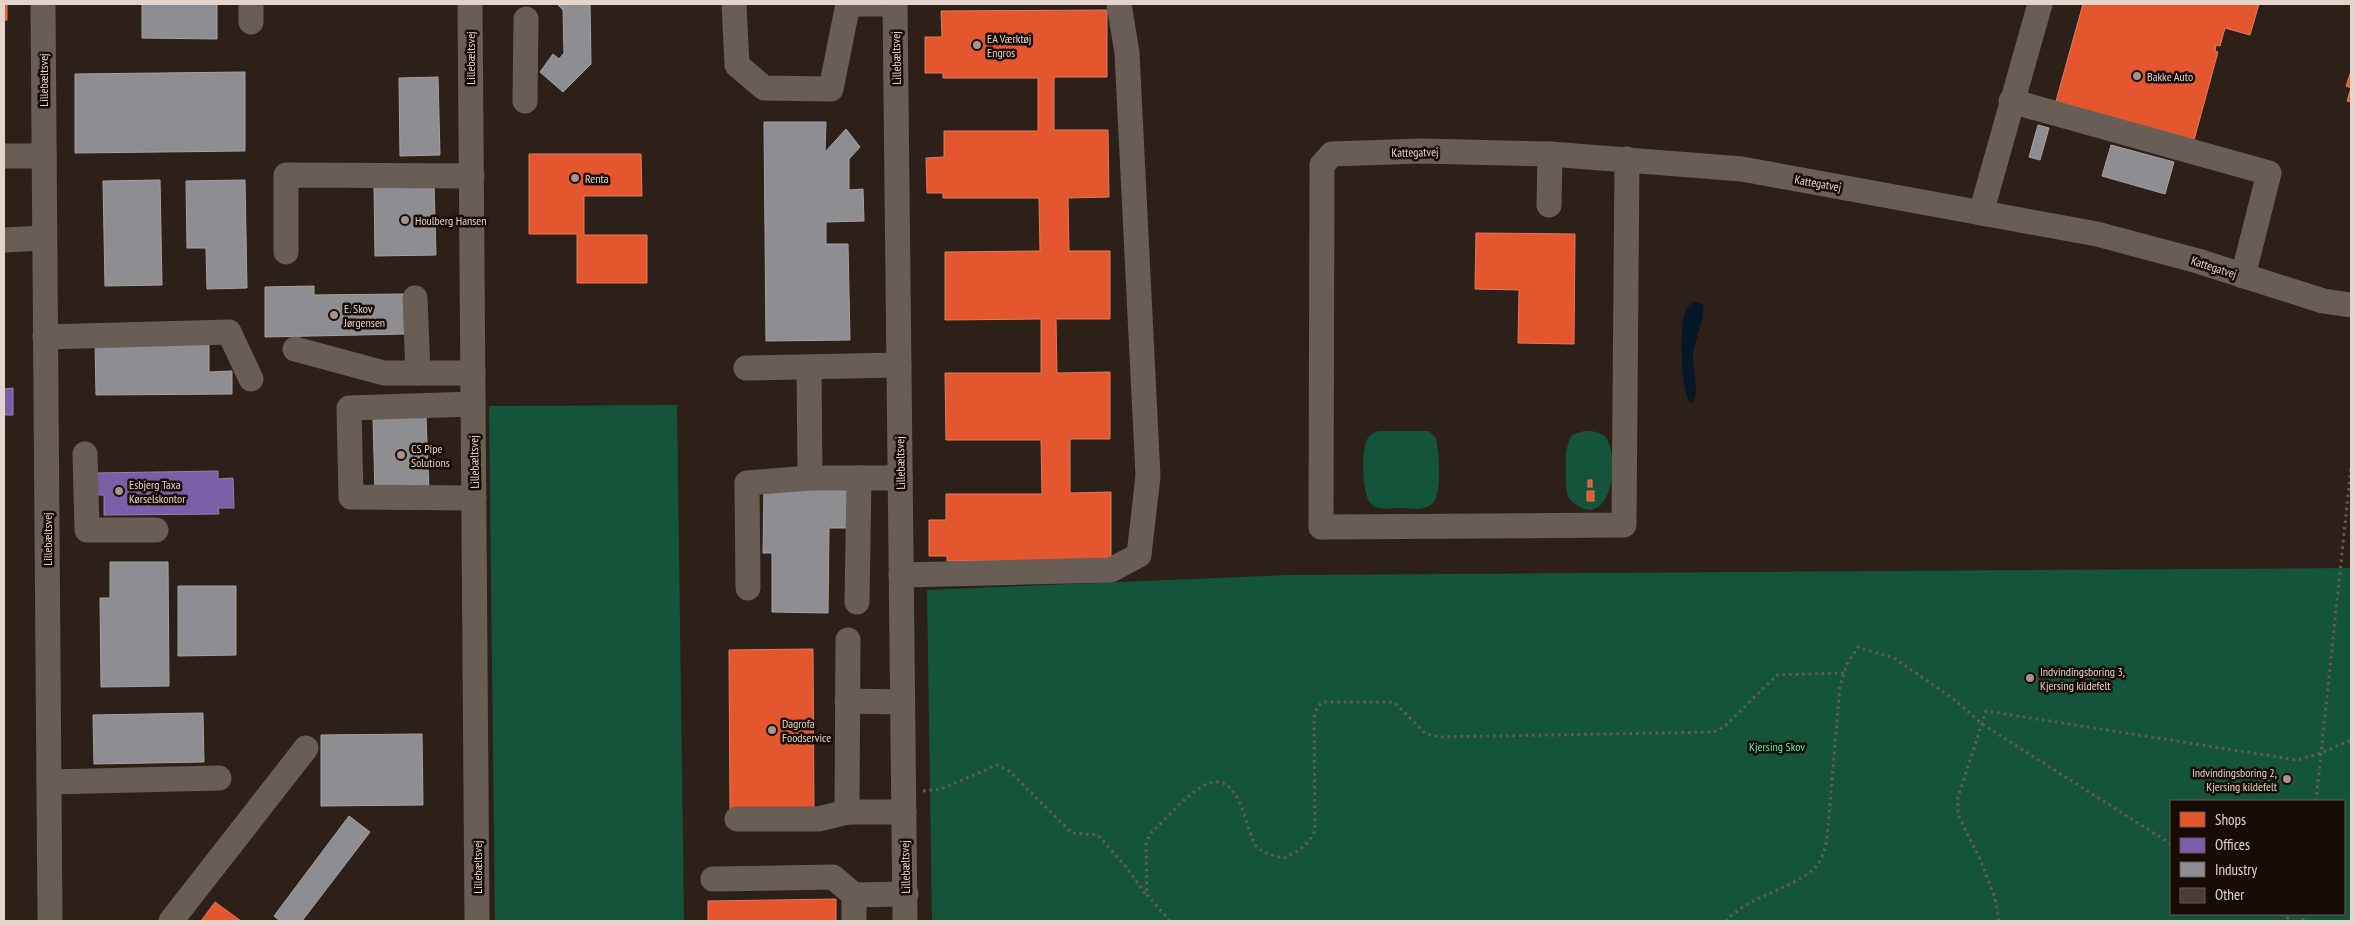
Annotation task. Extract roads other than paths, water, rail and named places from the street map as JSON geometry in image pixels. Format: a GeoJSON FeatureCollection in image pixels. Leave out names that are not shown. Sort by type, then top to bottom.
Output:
{"type":"FeatureCollection","features":[{"type":"Feature","properties":{"kind":"street","name":"Lillebæltsvej"},"geometry":{"type":"LineString","coordinates":[[43,4],[43,238],[50,921]]}},
{"type":"Feature","properties":{"kind":"street","name":"Lillebæltsvej"},"geometry":{"type":"LineString","coordinates":[[470,4],[477,921]]}},
{"type":"Feature","properties":{"kind":"street"},"geometry":{"type":"LineString","coordinates":[[734,4],[737,65],[764,88],[831,89],[848,4],[895,4]]}},
{"type":"Feature","properties":{"kind":"street","name":"Lillebæltsvej"},"geometry":{"type":"LineString","coordinates":[[895,4],[906,921]]}},
{"type":"Feature","properties":{"kind":"street"},"geometry":{"type":"LineString","coordinates":[[901,575],[1111,570],[1139,555],[1148,476],[1127,53],[1119,4]]}},
{"type":"Feature","properties":{"kind":"street"},"geometry":{"type":"LineString","coordinates":[[1981,213],[2011,101],[2040,4]]}},
{"type":"Feature","properties":{"kind":"street"},"geometry":{"type":"LineString","coordinates":[[525,101],[526,19]]}},
{"type":"Feature","properties":{"kind":"street"},"geometry":{"type":"LineString","coordinates":[[2011,101],[2270,173],[2243,276]]}},
{"type":"Feature","properties":{"kind":"street","name":"Kattegatvej"},"geometry":{"type":"LineString","coordinates":[[1627,159],[1624,525],[1321,527],[1322,165],[1332,154],[1421,151],[1550,154],[1627,159],[1742,170],[2097,234],[2198,261],[2323,301],[2351,305]]}},
{"type":"Feature","properties":{"kind":"street"},"geometry":{"type":"LineString","coordinates":[[1548,205],[1550,154]]}},
{"type":"Feature","properties":{"kind":"street"},"geometry":{"type":"LineString","coordinates":[[4,156],[44,156]]}},
{"type":"Feature","properties":{"kind":"street"},"geometry":{"type":"LineString","coordinates":[[286,252],[286,175],[472,176]]}},
{"type":"Feature","properties":{"kind":"street"},"geometry":{"type":"LineString","coordinates":[[4,240],[43,238]]}},
{"type":"Feature","properties":{"kind":"street"},"geometry":{"type":"LineString","coordinates":[[415,298],[418,373]]}},
{"type":"Feature","properties":{"kind":"street"},"geometry":{"type":"LineString","coordinates":[[45,337],[229,332],[251,379]]}},
{"type":"Feature","properties":{"kind":"street"},"geometry":{"type":"LineString","coordinates":[[295,349],[384,373],[473,373]]}},
{"type":"Feature","properties":{"kind":"street"},"geometry":{"type":"LineString","coordinates":[[746,368],[899,365]]}},
{"type":"Feature","properties":{"kind":"street"},"geometry":{"type":"LineString","coordinates":[[809,367],[810,478]]}},
{"type":"Feature","properties":{"kind":"street"},"geometry":{"type":"LineString","coordinates":[[473,404],[349,408],[351,497],[474,498]]}},
{"type":"Feature","properties":{"kind":"street"},"geometry":{"type":"LineString","coordinates":[[85,454],[87,530],[156,530]]}},
{"type":"Feature","properties":{"kind":"street"},"geometry":{"type":"LineString","coordinates":[[748,588],[747,483],[810,478],[900,478]]}},
{"type":"Feature","properties":{"kind":"street"},"geometry":{"type":"LineString","coordinates":[[857,602],[858,478]]}},
{"type":"Feature","properties":{"kind":"street"},"geometry":{"type":"LineString","coordinates":[[847,812],[848,640]]}},
{"type":"Feature","properties":{"kind":"street"},"geometry":{"type":"LineString","coordinates":[[848,701],[902,702]]}},
{"type":"Feature","properties":{"kind":"street"},"geometry":{"type":"LineString","coordinates":[[171,921],[306,748]]}},
{"type":"Feature","properties":{"kind":"street"},"geometry":{"type":"LineString","coordinates":[[48,782],[219,778]]}},
{"type":"Feature","properties":{"kind":"street"},"geometry":{"type":"LineString","coordinates":[[737,820],[819,819],[847,812],[904,803]]}},
{"type":"Feature","properties":{"kind":"street"},"geometry":{"type":"LineString","coordinates":[[713,879],[833,876],[854,895],[906,894]]}},
{"type":"Feature","properties":{"kind":"street"},"geometry":{"type":"LineString","coordinates":[[854,895],[854,921]]}},
{"type":"Feature","properties":{"kind":"water"},"geometry":{"type":"Polygon","coordinates":[[[1694,301],[1703,304],[1703,311],[1693,354],[1696,389],[1694,401],[1691,403],[1687,396],[1683,372],[1682,328],[1686,309],[1694,301]]]}},
{"type":"Feature","properties":{"kind":"place","name":"EA Værktøj Engros"},"geometry":{"type":"Point","coordinates":[977,45]}},
{"type":"Feature","properties":{"kind":"place","name":"Bakke Auto"},"geometry":{"type":"Point","coordinates":[2137,76]}},
{"type":"Feature","properties":{"kind":"place","name":"Renta"},"geometry":{"type":"Point","coordinates":[575,178]}},
{"type":"Feature","properties":{"kind":"place","name":"Houlberg Hansen"},"geometry":{"type":"Point","coordinates":[405,220]}},
{"type":"Feature","properties":{"kind":"place","name":"E. Skov Jørgensen"},"geometry":{"type":"Point","coordinates":[334,315]}},
{"type":"Feature","properties":{"kind":"place","name":"CS Pipe Solutions"},"geometry":{"type":"Point","coordinates":[401,455]}},
{"type":"Feature","properties":{"kind":"place","name":"Esbjerg Taxa Kørselskontor"},"geometry":{"type":"Point","coordinates":[119,491]}},
{"type":"Feature","properties":{"kind":"place","name":"Indvindingsboring 3, Kjersing kildefelt"},"geometry":{"type":"Point","coordinates":[2030,678]}},
{"type":"Feature","properties":{"kind":"place","name":"Dagrofa Foodservice"},"geometry":{"type":"Point","coordinates":[772,730]}},
{"type":"Feature","properties":{"kind":"place","name":"Indvindingsboring 2, Kjersing kildefelt"},"geometry":{"type":"Point","coordinates":[2287,779]}},
{"type":"Feature","properties":{"kind":"park label","name":"Kjersing Skov"},"geometry":{"type":"Point","coordinates":[1777,746]}}]}
